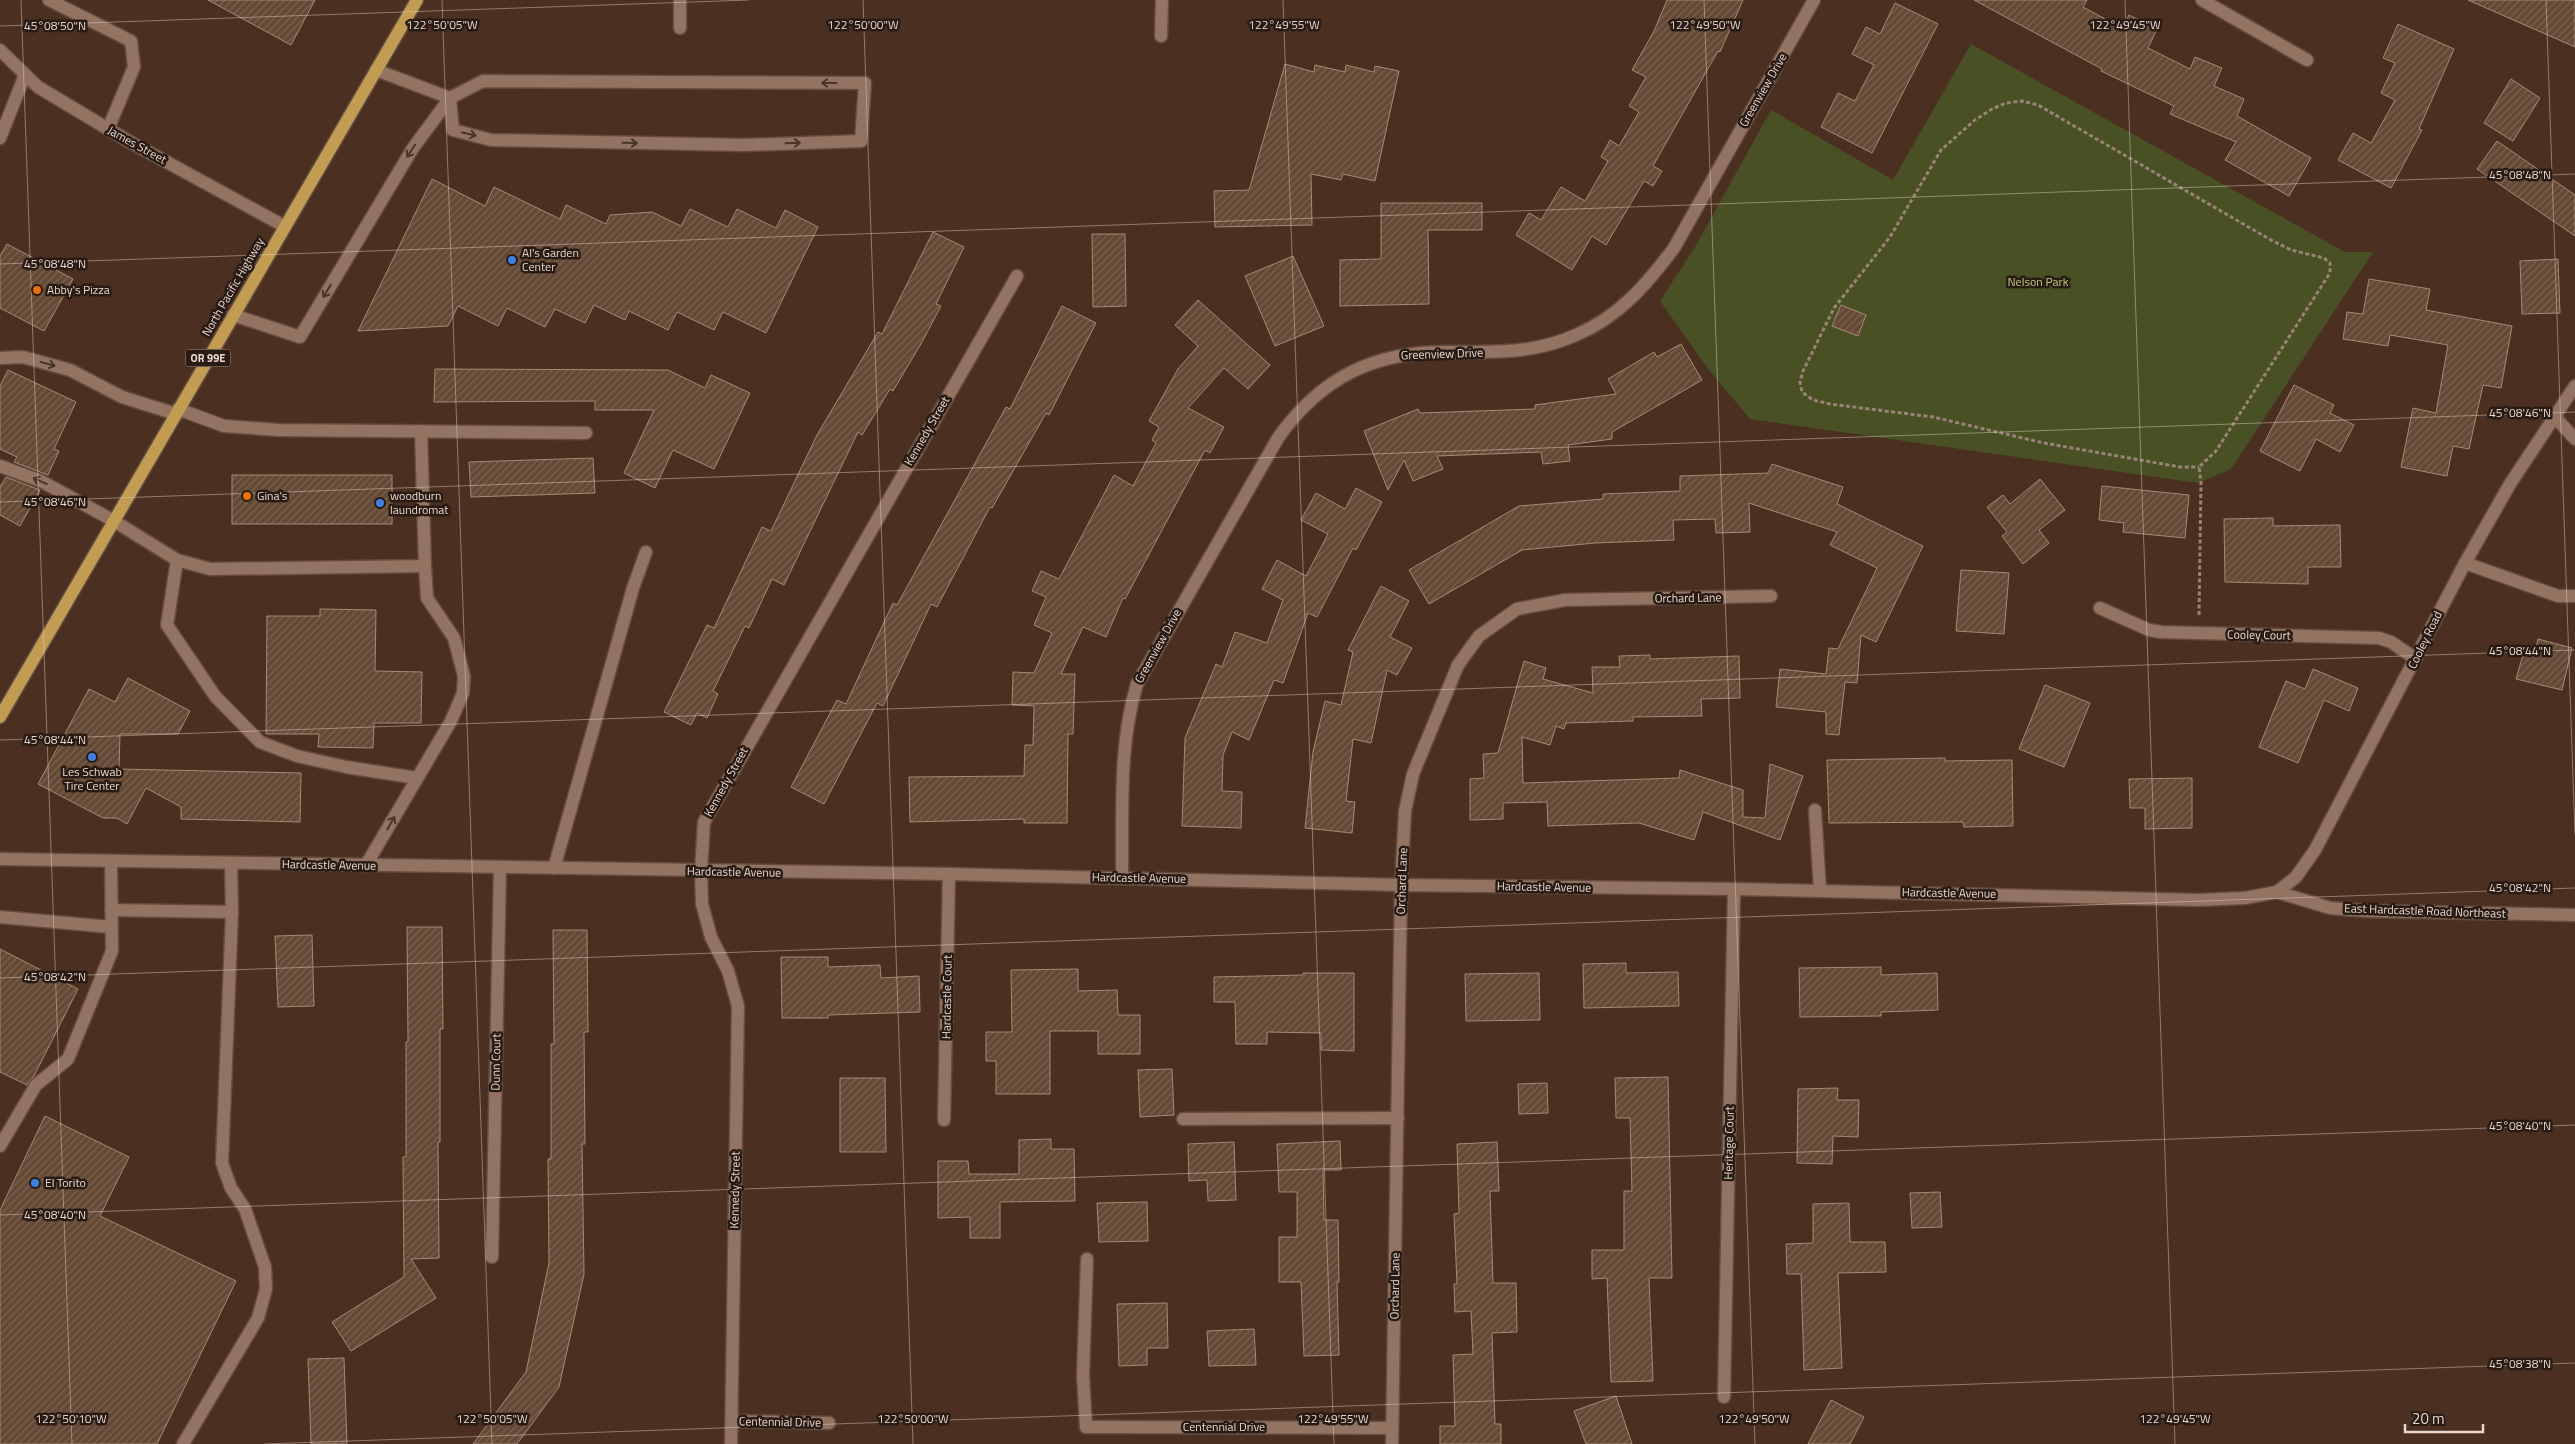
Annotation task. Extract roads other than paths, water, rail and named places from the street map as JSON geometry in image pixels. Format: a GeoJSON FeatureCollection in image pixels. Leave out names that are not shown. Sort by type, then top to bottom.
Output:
{"type":"FeatureCollection","features":[{"type":"Feature","properties":{"kind":"main road","name":"North Pacific Highway"},"geometry":{"type":"LineString","coordinates":[[0,717],[416,0]]}},
{"type":"Feature","properties":{"kind":"street"},"geometry":{"type":"LineString","coordinates":[[49,0],[131,41],[134,66],[108,129]]}},
{"type":"Feature","properties":{"kind":"street"},"geometry":{"type":"LineString","coordinates":[[680,0],[680,28]]}},
{"type":"Feature","properties":{"kind":"street"},"geometry":{"type":"LineString","coordinates":[[1161,36],[1162,0]]}},
{"type":"Feature","properties":{"kind":"street","name":"Greenview Drive"},"geometry":{"type":"LineString","coordinates":[[1122,878],[1123,749],[1129,710],[1137,684],[1273,447],[1292,418],[1310,399],[1334,381],[1387,357],[1438,352],[1501,353],[1550,345],[1577,335],[1628,302],[1647,283],[1674,248],[1814,0]]}},
{"type":"Feature","properties":{"kind":"street"},"geometry":{"type":"LineString","coordinates":[[2202,0],[2307,60]]}},
{"type":"Feature","properties":{"kind":"street","name":"James Street"},"geometry":{"type":"LineString","coordinates":[[0,50],[38,87],[108,129],[284,226]]}},
{"type":"Feature","properties":{"kind":"street"},"geometry":{"type":"LineString","coordinates":[[376,70],[450,98]]}},
{"type":"Feature","properties":{"kind":"street"},"geometry":{"type":"LineString","coordinates":[[0,138],[25,75]]}},
{"type":"Feature","properties":{"kind":"street"},"geometry":{"type":"LineString","coordinates":[[233,315],[300,337],[413,148],[450,98],[483,81],[865,83],[861,141],[784,144],[491,140],[453,130],[450,98]]}},
{"type":"Feature","properties":{"kind":"street","name":"Kennedy Street"},"geometry":{"type":"LineString","coordinates":[[731,1444],[738,1006],[728,971],[711,937],[702,904],[701,871],[704,822],[708,812],[1017,276]]}},
{"type":"Feature","properties":{"kind":"street"},"geometry":{"type":"LineString","coordinates":[[0,358],[23,357],[70,370],[122,398],[177,411],[224,426],[279,430],[586,433]]}},
{"type":"Feature","properties":{"kind":"street","name":"Cooley Road"},"geometry":{"type":"LineString","coordinates":[[2277,892],[2296,877],[2315,850],[2465,563],[2510,484],[2575,386]]}},
{"type":"Feature","properties":{"kind":"street"},"geometry":{"type":"LineString","coordinates":[[2554,416],[2575,439]]}},
{"type":"Feature","properties":{"kind":"street"},"geometry":{"type":"LineString","coordinates":[[366,865],[451,721],[463,693],[464,676],[454,638],[427,598],[421,431]]}},
{"type":"Feature","properties":{"kind":"street"},"geometry":{"type":"LineString","coordinates":[[0,466],[41,481],[114,521],[177,560],[210,569],[425,566]]}},
{"type":"Feature","properties":{"kind":"street"},"geometry":{"type":"LineString","coordinates":[[554,868],[633,588],[646,552]]}},
{"type":"Feature","properties":{"kind":"street"},"geometry":{"type":"LineString","coordinates":[[177,560],[167,625],[215,696],[260,742],[305,758],[346,767],[417,778]]}},
{"type":"Feature","properties":{"kind":"street"},"geometry":{"type":"LineString","coordinates":[[2465,563],[2558,596],[2575,596]]}},
{"type":"Feature","properties":{"kind":"street","name":"Orchard Lane"},"geometry":{"type":"LineString","coordinates":[[1392,1444],[1401,885],[1405,811],[1413,774],[1458,666],[1479,636],[1517,609],[1565,600],[1771,596]]}},
{"type":"Feature","properties":{"kind":"street","name":"Cooley Court"},"geometry":{"type":"LineString","coordinates":[[2100,608],[2149,630],[2379,638],[2391,642],[2416,659]]}},
{"type":"Feature","properties":{"kind":"street"},"geometry":{"type":"LineString","coordinates":[[1815,810],[1820,890]]}},
{"type":"Feature","properties":{"kind":"street","name":"Hardcastle Avenue"},"geometry":{"type":"LineString","coordinates":[[0,859],[949,874],[1401,885],[1820,890],[2198,900],[2245,898],[2277,892]]}},
{"type":"Feature","properties":{"kind":"street"},"geometry":{"type":"LineString","coordinates":[[0,1146],[36,1085],[68,1059],[112,951],[111,861]]}},
{"type":"Feature","properties":{"kind":"street"},"geometry":{"type":"LineString","coordinates":[[183,1444],[258,1318],[266,1289],[265,1267],[245,1209],[231,1188],[222,1163],[232,912],[231,863]]}},
{"type":"Feature","properties":{"kind":"street","name":"Dunn Court"},"geometry":{"type":"LineString","coordinates":[[492,1257],[500,868]]}},
{"type":"Feature","properties":{"kind":"street","name":"Hardcastle Court"},"geometry":{"type":"LineString","coordinates":[[944,1120],[949,874]]}},
{"type":"Feature","properties":{"kind":"street","name":"Heritage Court"},"geometry":{"type":"LineString","coordinates":[[1724,1397],[1734,889]]}},
{"type":"Feature","properties":{"kind":"street","name":"East Hardcastle Road Northeast"},"geometry":{"type":"LineString","coordinates":[[2277,892],[2330,908],[2367,911],[2575,915]]}},
{"type":"Feature","properties":{"kind":"street"},"geometry":{"type":"LineString","coordinates":[[111,910],[232,912]]}},
{"type":"Feature","properties":{"kind":"street"},"geometry":{"type":"LineString","coordinates":[[0,917],[111,927]]}},
{"type":"Feature","properties":{"kind":"street"},"geometry":{"type":"LineString","coordinates":[[1183,1120],[1398,1118]]}},
{"type":"Feature","properties":{"kind":"street","name":"Centennial Drive"},"geometry":{"type":"LineString","coordinates":[[1087,1258],[1083,1375],[1086,1427],[1392,1428]]}},
{"type":"Feature","properties":{"kind":"street","name":"Centennial Drive"},"geometry":{"type":"LineString","coordinates":[[732,1421],[828,1423]]}},
{"type":"Feature","properties":{"kind":"place","name":"Al's Garden Center"},"geometry":{"type":"Point","coordinates":[512,260]}},
{"type":"Feature","properties":{"kind":"place","name":"Abby's Pizza"},"geometry":{"type":"Point","coordinates":[37,290]}},
{"type":"Feature","properties":{"kind":"place","name":"Gina's"},"geometry":{"type":"Point","coordinates":[247,496]}},
{"type":"Feature","properties":{"kind":"place","name":"woodburn laundromat"},"geometry":{"type":"Point","coordinates":[380,503]}},
{"type":"Feature","properties":{"kind":"place","name":"Les Schwab Tire Center"},"geometry":{"type":"Point","coordinates":[92,757]}},
{"type":"Feature","properties":{"kind":"place","name":"El Torito"},"geometry":{"type":"Point","coordinates":[35,1183]}},
{"type":"Feature","properties":{"kind":"park label","name":"Nelson Park"},"geometry":{"type":"Point","coordinates":[2038,282]}}]}
